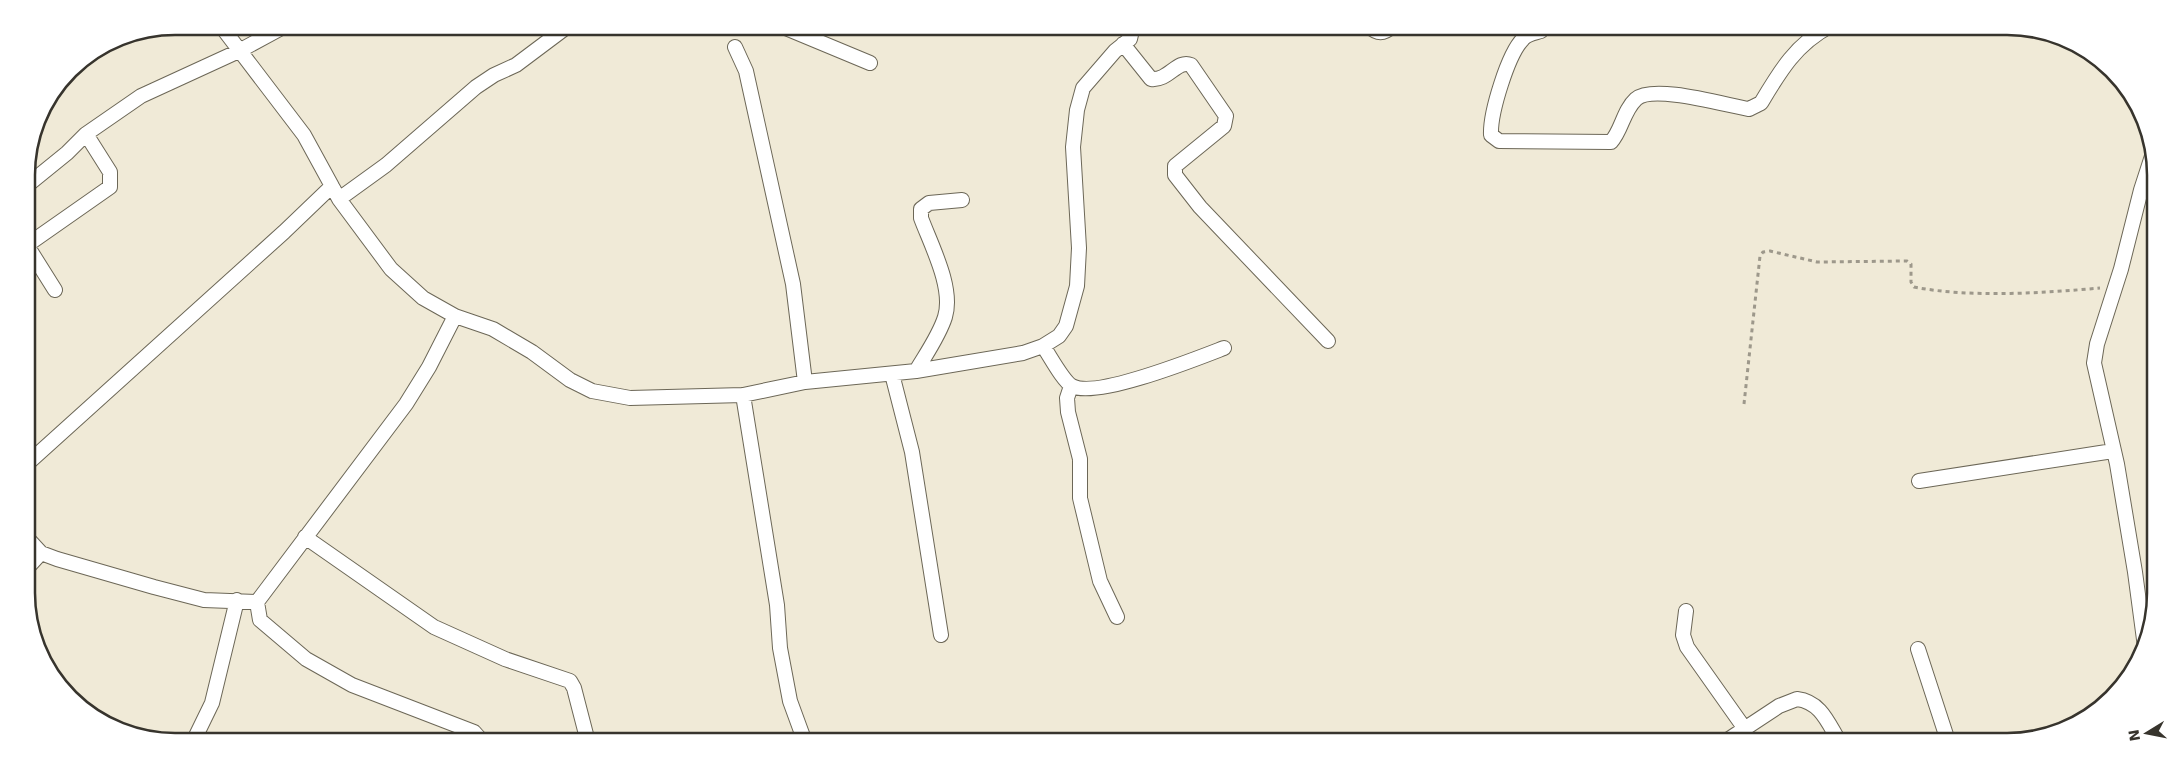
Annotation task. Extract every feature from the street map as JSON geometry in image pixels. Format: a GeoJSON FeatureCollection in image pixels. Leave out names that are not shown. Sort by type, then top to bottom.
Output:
{"type":"FeatureCollection","features":[{"type":"Feature","properties":{"kind":"street"},"geometry":{"type":"LineString","coordinates":[[227,35],[304,134],[340,199],[392,269],[423,298],[455,316],[493,329],[532,352],[570,380],[592,391],[630,398],[743,395],[805,382],[916,371],[1023,353],[1043,346],[1059,336],[1066,326],[1077,286],[1079,248],[1073,146],[1079,103],[1083,88],[1123,44],[1130,39],[1131,35]]}},
{"type":"Feature","properties":{"kind":"street"},"geometry":{"type":"LineString","coordinates":[[35,179],[67,153],[86,134],[141,96],[239,51],[268,35]]}},
{"type":"Feature","properties":{"kind":"street"},"geometry":{"type":"LineString","coordinates":[[340,199],[386,164],[476,87],[494,75],[516,65],[556,35]]}},
{"type":"Feature","properties":{"kind":"street"},"geometry":{"type":"LineString","coordinates":[[803,35],[870,63]]}},
{"type":"Feature","properties":{"kind":"street"},"geometry":{"type":"LineString","coordinates":[[1532,35],[1522,40],[1504,74],[1491,125],[1492,135],[1499,141],[1611,142],[1616,136],[1627,110],[1636,98],[1650,92],[1673,94],[1748,109],[1754,108],[1760,103],[1785,62],[1803,43],[1816,35]]}},
{"type":"Feature","properties":{"kind":"street"},"geometry":{"type":"LineString","coordinates":[[1123,44],[1151,79],[1165,78],[1180,64],[1186,63],[1191,65],[1196,72],[1226,116],[1226,121],[1224,126],[1175,166],[1175,176],[1200,207],[1328,341]]}},
{"type":"Feature","properties":{"kind":"street"},"geometry":{"type":"LineString","coordinates":[[735,47],[746,71],[788,256],[798,311],[805,382]]}},
{"type":"Feature","properties":{"kind":"street"},"geometry":{"type":"LineString","coordinates":[[35,239],[70,213],[110,187],[110,172],[86,134]]}},
{"type":"Feature","properties":{"kind":"street"},"geometry":{"type":"LineString","coordinates":[[2142,628],[2135,572],[2113,451],[2094,363],[2097,344],[2147,172]]}},
{"type":"Feature","properties":{"kind":"street"},"geometry":{"type":"LineString","coordinates":[[35,457],[284,232],[332,186]]}},
{"type":"Feature","properties":{"kind":"street"},"geometry":{"type":"LineString","coordinates":[[916,371],[939,332],[946,315],[947,299],[942,273],[921,218],[921,209],[929,203],[962,200]]}},
{"type":"Feature","properties":{"kind":"street"},"geometry":{"type":"LineString","coordinates":[[35,258],[55,290]]}},
{"type":"Feature","properties":{"kind":"street"},"geometry":{"type":"LineString","coordinates":[[455,316],[429,367],[406,404],[257,602],[260,620],[306,659],[352,685],[475,733]]}},
{"type":"Feature","properties":{"kind":"street"},"geometry":{"type":"LineString","coordinates":[[1043,346],[1071,386],[1084,388],[1119,383],[1166,371],[1224,348]]}},
{"type":"Feature","properties":{"kind":"street"},"geometry":{"type":"LineString","coordinates":[[892,374],[912,452],[942,635]]}},
{"type":"Feature","properties":{"kind":"street"},"geometry":{"type":"LineString","coordinates":[[1071,386],[1067,398],[1068,412],[1080,459],[1080,498],[1100,581],[1118,617]]}},
{"type":"Feature","properties":{"kind":"street"},"geometry":{"type":"LineString","coordinates":[[743,395],[778,605],[780,648],[790,701],[802,733]]}},
{"type":"Feature","properties":{"kind":"street"},"geometry":{"type":"LineString","coordinates":[[1920,481],[2113,451]]}},
{"type":"Feature","properties":{"kind":"street"},"geometry":{"type":"LineString","coordinates":[[305,537],[434,628],[542,674],[570,681],[574,688],[586,733]]}},
{"type":"Feature","properties":{"kind":"street"},"geometry":{"type":"LineString","coordinates":[[35,546],[41,553],[196,598],[257,602]]}},
{"type":"Feature","properties":{"kind":"street"},"geometry":{"type":"LineString","coordinates":[[35,560],[41,553]]}},
{"type":"Feature","properties":{"kind":"street"},"geometry":{"type":"LineString","coordinates":[[197,733],[212,703],[237,600]]}},
{"type":"Feature","properties":{"kind":"street"},"geometry":{"type":"LineString","coordinates":[[1686,611],[1683,635],[1687,647],[1745,729]]}},
{"type":"Feature","properties":{"kind":"street"},"geometry":{"type":"LineString","coordinates":[[1918,649],[1945,733]]}},
{"type":"Feature","properties":{"kind":"street"},"geometry":{"type":"LineString","coordinates":[[1739,733],[1778,706],[1797,699],[1813,704],[1822,711],[1834,733]]}},
{"type":"Feature","properties":{"kind":"path"},"geometry":{"type":"LineString","coordinates":[[1744,404],[1760,256],[1763,252],[1770,251],[1817,262],[1907,261],[1911,264],[1911,282],[1914,287],[1934,291],[2044,293],[2115,286]]}}]}
